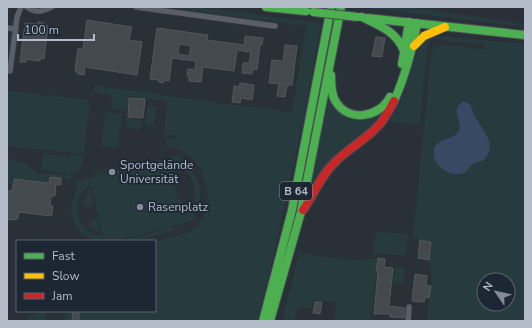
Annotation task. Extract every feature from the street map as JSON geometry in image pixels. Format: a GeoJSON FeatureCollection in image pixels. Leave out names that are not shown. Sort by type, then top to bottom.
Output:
{"type":"FeatureCollection","features":[{"type":"Feature","properties":{"kind":"main road"},"geometry":{"type":"LineString","coordinates":[[266,7],[525,35]]}},
{"type":"Feature","properties":{"kind":"main road"},"geometry":{"type":"LineString","coordinates":[[298,7],[310,12]]}},
{"type":"Feature","properties":{"kind":"main road","name":"B 64"},"geometry":{"type":"LineString","coordinates":[[263,321],[292,210],[331,7]]}},
{"type":"Feature","properties":{"kind":"main road","name":"B 64"},"geometry":{"type":"LineString","coordinates":[[270,321],[300,212],[341,7]]}},
{"type":"Feature","properties":{"kind":"main road"},"geometry":{"type":"LineString","coordinates":[[360,17],[388,30],[398,38],[408,50]]}},
{"type":"Feature","properties":{"kind":"main road"},"geometry":{"type":"LineString","coordinates":[[300,212],[308,203],[315,188],[326,173],[336,162],[378,126],[386,116],[396,97],[413,23]]}},
{"type":"Feature","properties":{"kind":"main road"},"geometry":{"type":"LineString","coordinates":[[332,56],[331,84],[335,102],[340,108],[349,114],[358,116],[367,115],[375,112],[385,105],[393,93],[408,50],[419,39],[445,27]]}},
{"type":"Feature","properties":{"kind":"street"},"geometry":{"type":"LineString","coordinates":[[10,71],[17,16],[22,7]]}},
{"type":"Feature","properties":{"kind":"street"},"geometry":{"type":"LineString","coordinates":[[27,7],[30,10],[38,12],[52,7]]}},
{"type":"Feature","properties":{"kind":"street"},"geometry":{"type":"LineString","coordinates":[[136,7],[275,26]]}},
{"type":"Feature","properties":{"kind":"street"},"geometry":{"type":"LineString","coordinates":[[7,28],[16,29]]}},
{"type":"Feature","properties":{"kind":"street"},"geometry":{"type":"LineString","coordinates":[[408,321],[409,307]]}},
{"type":"Feature","properties":{"kind":"green space"},"geometry":{"type":"Polygon","coordinates":[[[163,7],[197,7],[321,23],[304,117],[268,280],[257,321],[64,321],[66,312],[156,312],[156,242],[193,229],[200,223],[207,206],[208,196],[204,178],[200,169],[186,154],[170,147],[165,142],[166,139],[175,138],[176,136],[164,134],[167,101],[128,96],[126,111],[110,109],[112,96],[93,92],[94,85],[292,112],[306,26],[163,7]]]}},
{"type":"Feature","properties":{"kind":"green space"},"geometry":{"type":"Polygon","coordinates":[[[361,7],[410,7],[525,24],[525,27],[361,7]]]}},
{"type":"Feature","properties":{"kind":"green space"},"geometry":{"type":"Polygon","coordinates":[[[440,36],[525,44],[525,321],[427,321],[432,276],[429,260],[431,242],[420,240],[413,236],[432,51],[434,47],[438,45],[485,49],[485,45],[435,39],[430,41],[427,48],[420,125],[389,121],[404,93],[420,46],[424,41],[440,36]]]}},
{"type":"Feature","properties":{"kind":"green space"},"geometry":{"type":"Polygon","coordinates":[[[328,89],[348,116],[386,107],[375,125],[305,199],[328,89]]]}},
{"type":"Feature","properties":{"kind":"green space"},"geometry":{"type":"Polygon","coordinates":[[[8,91],[90,100],[84,154],[7,146],[8,91]]]}},
{"type":"Feature","properties":{"kind":"green space"},"geometry":{"type":"Polygon","coordinates":[[[147,106],[156,107],[154,126],[145,125],[147,106]]]}},
{"type":"Feature","properties":{"kind":"green space"},"geometry":{"type":"Polygon","coordinates":[[[105,112],[122,114],[118,147],[101,145],[105,112]]]}},
{"type":"Feature","properties":{"kind":"green space"},"geometry":{"type":"Polygon","coordinates":[[[127,118],[142,120],[141,130],[126,128],[127,118]]]}},
{"type":"Feature","properties":{"kind":"green space"},"geometry":{"type":"Polygon","coordinates":[[[43,154],[69,157],[69,154],[83,156],[83,164],[74,174],[69,171],[72,177],[69,181],[63,177],[49,176],[48,182],[13,178],[12,184],[7,184],[7,159],[24,163],[38,173],[66,175],[66,173],[41,170],[43,154]]]}},
{"type":"Feature","properties":{"kind":"green space","name":"Rasenplatz"},"geometry":{"type":"Polygon","coordinates":[[[180,155],[181,159],[191,169],[199,181],[201,192],[199,203],[194,213],[196,220],[118,240],[90,240],[78,228],[73,217],[73,200],[78,189],[76,181],[180,155]],[[174,166],[177,181],[174,182],[178,199],[181,199],[185,214],[194,201],[195,194],[192,179],[181,169],[174,166]],[[91,185],[79,198],[77,206],[78,214],[86,229],[102,236],[102,234],[100,235],[100,233],[102,233],[91,185]]]}},
{"type":"Feature","properties":{"kind":"green space"},"geometry":{"type":"Polygon","coordinates":[[[128,163],[129,166],[92,175],[91,173],[121,166],[128,163]]]}},
{"type":"Feature","properties":{"kind":"green space"},"geometry":{"type":"Polygon","coordinates":[[[90,188],[94,206],[82,204],[90,188]]]}},
{"type":"Feature","properties":{"kind":"green space"},"geometry":{"type":"Polygon","coordinates":[[[97,218],[100,233],[88,224],[97,218]]]}},
{"type":"Feature","properties":{"kind":"green space"},"geometry":{"type":"Polygon","coordinates":[[[174,227],[175,231],[138,240],[124,240],[174,227]]]}},
{"type":"Feature","properties":{"kind":"green space"},"geometry":{"type":"Polygon","coordinates":[[[376,231],[408,234],[405,256],[373,253],[376,231]]]}},
{"type":"Feature","properties":{"kind":"green space"},"geometry":{"type":"Polygon","coordinates":[[[299,253],[358,261],[378,258],[371,321],[334,321],[336,302],[313,300],[312,308],[298,306],[294,321],[282,321],[299,253]]]}},
{"type":"Feature","properties":{"kind":"green space"},"geometry":{"type":"Polygon","coordinates":[[[395,267],[405,268],[403,284],[393,282],[395,267]]]}},
{"type":"Feature","properties":{"kind":"green space"},"geometry":{"type":"Polygon","coordinates":[[[38,312],[47,312],[45,321],[24,321],[38,312]]]}},
{"type":"Feature","properties":{"kind":"water"},"geometry":{"type":"Polygon","coordinates":[[[462,102],[471,105],[472,110],[489,140],[490,148],[484,160],[476,162],[462,174],[454,174],[444,170],[436,162],[433,152],[437,144],[454,136],[459,130],[460,127],[457,109],[462,102]]]}},
{"type":"Feature","properties":{"kind":"building"},"geometry":{"type":"Polygon","coordinates":[[[87,20],[132,27],[129,40],[142,42],[137,75],[85,67],[84,75],[78,74],[75,70],[78,49],[83,49],[87,20]]]}},
{"type":"Feature","properties":{"kind":"building"},"geometry":{"type":"Polygon","coordinates":[[[38,22],[44,23],[44,25],[48,26],[44,59],[40,58],[40,61],[26,59],[26,62],[20,62],[25,23],[37,24],[38,22]]]}},
{"type":"Feature","properties":{"kind":"building"},"geometry":{"type":"Polygon","coordinates":[[[157,28],[208,35],[207,40],[244,45],[245,36],[263,38],[262,45],[260,45],[257,70],[253,69],[252,74],[242,73],[243,63],[249,63],[251,52],[237,50],[234,71],[203,67],[201,82],[189,81],[189,77],[187,76],[188,69],[195,70],[196,61],[172,58],[169,81],[164,80],[163,83],[159,82],[159,80],[150,79],[157,28]],[[179,44],[178,54],[189,56],[191,46],[179,44]]]}},
{"type":"Feature","properties":{"kind":"building"},"geometry":{"type":"Polygon","coordinates":[[[376,37],[385,38],[382,57],[372,56],[376,37]]]}},
{"type":"Feature","properties":{"kind":"building"},"geometry":{"type":"Polygon","coordinates":[[[285,45],[297,46],[292,85],[287,85],[285,97],[277,96],[279,84],[269,83],[272,60],[283,61],[285,45]]]}},
{"type":"Feature","properties":{"kind":"building"},"geometry":{"type":"Polygon","coordinates":[[[240,83],[254,85],[252,100],[241,98],[240,103],[232,102],[234,86],[239,87],[240,83]]]}},
{"type":"Feature","properties":{"kind":"building"},"geometry":{"type":"Polygon","coordinates":[[[129,98],[145,99],[143,118],[128,117],[129,98]]]}},
{"type":"Feature","properties":{"kind":"building"},"geometry":{"type":"Polygon","coordinates":[[[50,177],[61,178],[61,185],[56,184],[55,196],[51,196],[50,206],[53,206],[51,216],[19,212],[18,218],[15,220],[7,219],[7,191],[12,191],[14,179],[49,183],[50,177]]]}},
{"type":"Feature","properties":{"kind":"building"},"geometry":{"type":"Polygon","coordinates":[[[420,240],[431,242],[429,260],[418,258],[420,240]]]}},
{"type":"Feature","properties":{"kind":"building"},"geometry":{"type":"Polygon","coordinates":[[[378,258],[385,259],[384,267],[393,268],[389,306],[405,308],[404,318],[390,317],[390,314],[374,314],[378,258]]]}},
{"type":"Feature","properties":{"kind":"building"},"geometry":{"type":"Polygon","coordinates":[[[415,274],[427,276],[426,285],[431,286],[429,298],[425,297],[424,302],[412,301],[415,274]]]}},
{"type":"Feature","properties":{"kind":"building"},"geometry":{"type":"Polygon","coordinates":[[[315,302],[322,302],[320,314],[313,313],[315,302]]]}},
{"type":"Feature","properties":{"kind":"building"},"geometry":{"type":"Polygon","coordinates":[[[73,312],[79,312],[79,321],[72,321],[73,312]]]}},
{"type":"Feature","properties":{"kind":"traffic: fast"},"geometry":{"type":"LineString","coordinates":[[266,7],[305,11]]}},
{"type":"Feature","properties":{"kind":"traffic: fast"},"geometry":{"type":"LineString","coordinates":[[298,7],[306,11]]}},
{"type":"Feature","properties":{"kind":"traffic: fast"},"geometry":{"type":"LineString","coordinates":[[263,321],[292,210],[331,7]]}},
{"type":"Feature","properties":{"kind":"traffic: fast"},"geometry":{"type":"LineString","coordinates":[[270,321],[301,212],[341,7]]}},
{"type":"Feature","properties":{"kind":"traffic: fast"},"geometry":{"type":"LineString","coordinates":[[313,12],[358,17]]}},
{"type":"Feature","properties":{"kind":"traffic: fast"},"geometry":{"type":"LineString","coordinates":[[362,17],[381,26],[392,34],[401,44],[404,51]]}},
{"type":"Feature","properties":{"kind":"traffic: fast"},"geometry":{"type":"LineString","coordinates":[[367,18],[525,35]]}},
{"type":"Feature","properties":{"kind":"traffic: fast"},"geometry":{"type":"LineString","coordinates":[[402,64],[409,22]]}},
{"type":"Feature","properties":{"kind":"traffic: fast"},"geometry":{"type":"LineString","coordinates":[[394,101],[408,63],[417,23]]}},
{"type":"Feature","properties":{"kind":"traffic: fast"},"geometry":{"type":"LineString","coordinates":[[331,75],[334,99],[342,109],[349,113],[356,115],[372,113],[385,104],[390,97]]}},
{"type":"Feature","properties":{"kind":"traffic: slow"},"geometry":{"type":"LineString","coordinates":[[414,46],[424,36],[445,27]]}},
{"type":"Feature","properties":{"kind":"traffic: jam"},"geometry":{"type":"LineString","coordinates":[[303,210],[330,167],[377,127],[394,101]]}},
{"type":"Feature","properties":{"kind":"place","name":"Sportgelände Universität"},"geometry":{"type":"Point","coordinates":[112,172]}},
{"type":"Feature","properties":{"kind":"place","name":"Rasenplatz"},"geometry":{"type":"Point","coordinates":[140,207]}}]}
